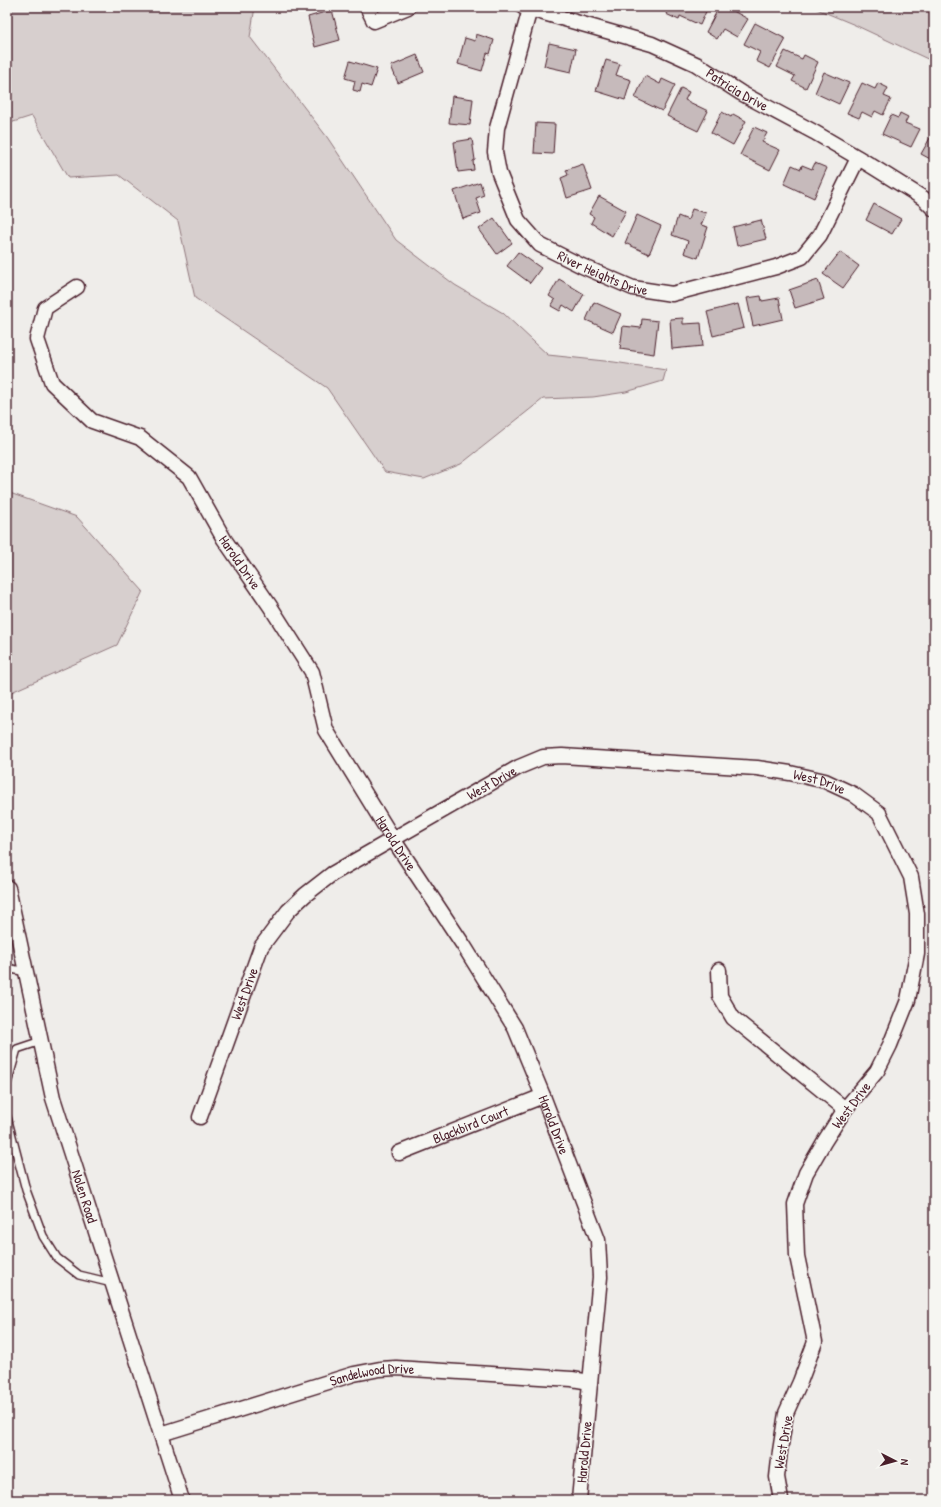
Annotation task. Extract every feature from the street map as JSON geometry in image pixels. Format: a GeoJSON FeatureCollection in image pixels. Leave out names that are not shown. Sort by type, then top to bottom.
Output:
{"type":"FeatureCollection","features":[{"type":"Feature","properties":{"kind":"street"},"geometry":{"type":"LineString","coordinates":[[367,7],[374,21],[408,7]]}},
{"type":"Feature","properties":{"kind":"street","name":"Patricia Drive"},"geometry":{"type":"LineString","coordinates":[[526,8],[652,44],[696,64],[741,93],[814,132],[858,158],[923,198],[934,209]]}},
{"type":"Feature","properties":{"kind":"street","name":"River Heights Drive"},"geometry":{"type":"LineString","coordinates":[[526,8],[497,128],[496,152],[500,173],[518,220],[540,244],[582,266],[633,288],[672,294],[782,265],[802,257],[820,235],[858,158]]}},
{"type":"Feature","properties":{"kind":"street","name":"Harold Drive"},"geometry":{"type":"LineString","coordinates":[[77,287],[45,308],[37,339],[52,383],[92,421],[140,438],[189,477],[224,539],[270,606],[312,672],[326,730],[393,839],[464,946],[514,1028],[543,1096],[598,1240],[600,1277],[579,1500]]}},
{"type":"Feature","properties":{"kind":"street","name":"West Drive"},"geometry":{"type":"LineString","coordinates":[[200,1117],[261,947],[288,911],[305,895],[332,874],[518,767],[543,757],[562,756],[757,768],[790,773],[825,781],[853,794],[879,813],[911,877],[917,914],[917,954],[908,1000],[890,1045],[877,1071],[845,1109],[806,1173],[795,1204],[797,1256],[815,1342],[800,1382],[786,1413],[777,1478],[781,1500]]}},
{"type":"Feature","properties":{"kind":"street","name":"Nolen Road"},"geometry":{"type":"LineString","coordinates":[[8,888],[53,1098],[182,1500]]}},
{"type":"Feature","properties":{"kind":"street"},"geometry":{"type":"LineString","coordinates":[[719,970],[720,996],[733,1018],[845,1109]]}},
{"type":"Feature","properties":{"kind":"street","name":"Blackbird Court"},"geometry":{"type":"LineString","coordinates":[[399,1153],[543,1096]]}},
{"type":"Feature","properties":{"kind":"street","name":"Sandelwood Drive"},"geometry":{"type":"LineString","coordinates":[[160,1434],[354,1374],[380,1369],[396,1368],[572,1379],[590,1382]]}},
{"type":"Feature","properties":{"kind":"lane"},"geometry":{"type":"LineString","coordinates":[[7,968],[26,972]]}},
{"type":"Feature","properties":{"kind":"lane"},"geometry":{"type":"LineString","coordinates":[[7,1084],[17,1049],[41,1041]]}},
{"type":"Feature","properties":{"kind":"lane"},"geometry":{"type":"LineString","coordinates":[[7,1117],[26,1190],[43,1236],[57,1258],[79,1275],[112,1283]]}},
{"type":"Feature","properties":{"kind":"shaded area"},"geometry":{"type":"Polygon","coordinates":[[[7,7],[255,7],[250,37],[327,137],[396,240],[455,285],[503,313],[548,355],[614,362],[666,370],[663,381],[626,392],[593,397],[543,399],[461,464],[424,479],[385,472],[327,388],[195,298],[178,221],[119,175],[68,178],[32,116],[7,124],[7,7]]]}},
{"type":"Feature","properties":{"kind":"shaded area"},"geometry":{"type":"Polygon","coordinates":[[[812,7],[934,7],[934,62],[855,25],[812,7]]]}},
{"type":"Feature","properties":{"kind":"shaded area"},"geometry":{"type":"Polygon","coordinates":[[[7,492],[77,517],[143,591],[117,645],[7,694],[7,492]]]}},
{"type":"Feature","properties":{"kind":"building"},"geometry":{"type":"Polygon","coordinates":[[[669,7],[708,7],[700,25],[680,16],[679,20],[666,14],[669,7]]]}},
{"type":"Feature","properties":{"kind":"building"},"geometry":{"type":"Polygon","coordinates":[[[719,7],[726,7],[748,19],[737,37],[723,29],[717,39],[706,32],[719,7]]]}},
{"type":"Feature","properties":{"kind":"building"},"geometry":{"type":"Polygon","coordinates":[[[332,10],[340,40],[315,47],[308,17],[332,10]]]}},
{"type":"Feature","properties":{"kind":"building"},"geometry":{"type":"Polygon","coordinates":[[[755,23],[786,39],[770,68],[756,61],[760,52],[744,44],[755,23]]]}},
{"type":"Feature","properties":{"kind":"building"},"geometry":{"type":"Polygon","coordinates":[[[476,34],[494,40],[490,54],[487,53],[482,71],[458,64],[465,38],[475,41],[476,34]]]}},
{"type":"Feature","properties":{"kind":"building"},"geometry":{"type":"Polygon","coordinates":[[[549,43],[576,49],[571,72],[544,66],[549,43]]]}},
{"type":"Feature","properties":{"kind":"building"},"geometry":{"type":"Polygon","coordinates":[[[785,51],[802,59],[804,55],[818,62],[806,88],[792,81],[795,76],[777,67],[785,51]]]}},
{"type":"Feature","properties":{"kind":"building"},"geometry":{"type":"Polygon","coordinates":[[[417,55],[424,72],[398,83],[391,66],[417,55]]]}},
{"type":"Feature","properties":{"kind":"building"},"geometry":{"type":"Polygon","coordinates":[[[606,60],[620,64],[616,75],[631,80],[625,100],[596,91],[606,60]]]}},
{"type":"Feature","properties":{"kind":"building"},"geometry":{"type":"Polygon","coordinates":[[[350,61],[377,69],[371,87],[362,84],[360,92],[353,90],[355,81],[345,78],[350,61]]]}},
{"type":"Feature","properties":{"kind":"building"},"geometry":{"type":"Polygon","coordinates":[[[824,72],[849,83],[839,104],[815,93],[824,72]]]}},
{"type":"Feature","properties":{"kind":"building"},"geometry":{"type":"Polygon","coordinates":[[[645,76],[660,84],[662,79],[675,85],[662,111],[635,98],[645,76]]]}},
{"type":"Feature","properties":{"kind":"building"},"geometry":{"type":"Polygon","coordinates":[[[862,83],[875,89],[878,83],[888,88],[884,96],[891,99],[883,115],[875,111],[872,117],[862,112],[859,118],[847,113],[862,83]]]}},
{"type":"Feature","properties":{"kind":"building"},"geometry":{"type":"Polygon","coordinates":[[[681,88],[689,92],[685,100],[708,111],[698,131],[667,116],[681,88]]]}},
{"type":"Feature","properties":{"kind":"building"},"geometry":{"type":"Polygon","coordinates":[[[452,96],[473,99],[470,125],[449,123],[452,96]]]}},
{"type":"Feature","properties":{"kind":"building"},"geometry":{"type":"Polygon","coordinates":[[[722,112],[731,117],[733,114],[746,121],[733,145],[711,133],[722,112]]]}},
{"type":"Feature","properties":{"kind":"building"},"geometry":{"type":"Polygon","coordinates":[[[900,113],[908,117],[905,123],[920,129],[911,147],[882,134],[891,115],[898,118],[900,113]]]}},
{"type":"Feature","properties":{"kind":"building"},"geometry":{"type":"Polygon","coordinates":[[[536,123],[555,124],[553,154],[534,153],[536,123]]]}},
{"type":"Feature","properties":{"kind":"building"},"geometry":{"type":"Polygon","coordinates":[[[754,127],[767,133],[762,142],[780,150],[770,170],[740,155],[754,127]]]}},
{"type":"Feature","properties":{"kind":"building"},"geometry":{"type":"Polygon","coordinates":[[[930,138],[934,140],[934,161],[921,154],[930,138]]]}},
{"type":"Feature","properties":{"kind":"building"},"geometry":{"type":"Polygon","coordinates":[[[472,139],[475,160],[473,161],[474,170],[458,172],[454,142],[472,139]]]}},
{"type":"Feature","properties":{"kind":"building"},"geometry":{"type":"Polygon","coordinates":[[[815,163],[827,168],[814,198],[784,184],[792,165],[801,169],[802,165],[812,169],[815,163]]]}},
{"type":"Feature","properties":{"kind":"building"},"geometry":{"type":"Polygon","coordinates":[[[583,164],[592,190],[567,198],[561,178],[568,175],[566,170],[583,164]]]}},
{"type":"Feature","properties":{"kind":"building"},"geometry":{"type":"Polygon","coordinates":[[[480,182],[484,195],[476,198],[481,213],[463,219],[454,191],[480,182]]]}},
{"type":"Feature","properties":{"kind":"building"},"geometry":{"type":"Polygon","coordinates":[[[599,196],[626,211],[612,236],[591,223],[594,217],[589,214],[599,196]]]}},
{"type":"Feature","properties":{"kind":"building"},"geometry":{"type":"Polygon","coordinates":[[[874,204],[901,219],[892,234],[866,220],[874,204]]]}},
{"type":"Feature","properties":{"kind":"building"},"geometry":{"type":"Polygon","coordinates":[[[692,209],[706,213],[701,225],[708,227],[698,258],[684,253],[688,241],[672,235],[678,216],[688,220],[692,209]]]}},
{"type":"Feature","properties":{"kind":"building"},"geometry":{"type":"Polygon","coordinates":[[[637,215],[661,226],[649,254],[625,243],[637,215]]]}},
{"type":"Feature","properties":{"kind":"building"},"geometry":{"type":"Polygon","coordinates":[[[494,218],[512,243],[497,254],[479,229],[494,218]]]}},
{"type":"Feature","properties":{"kind":"building"},"geometry":{"type":"Polygon","coordinates":[[[761,220],[766,239],[737,246],[733,227],[761,220]]]}},
{"type":"Feature","properties":{"kind":"building"},"geometry":{"type":"Polygon","coordinates":[[[518,252],[541,268],[530,283],[507,266],[518,252]]]}},
{"type":"Feature","properties":{"kind":"building"},"geometry":{"type":"Polygon","coordinates":[[[840,252],[859,266],[843,288],[823,274],[840,252]]]}},
{"type":"Feature","properties":{"kind":"building"},"geometry":{"type":"Polygon","coordinates":[[[559,279],[584,294],[574,312],[563,305],[560,311],[551,306],[555,300],[549,296],[559,279]]]}},
{"type":"Feature","properties":{"kind":"building"},"geometry":{"type":"Polygon","coordinates":[[[818,280],[824,299],[795,308],[789,290],[818,280]]]}},
{"type":"Feature","properties":{"kind":"building"},"geometry":{"type":"Polygon","coordinates":[[[761,296],[762,301],[779,298],[783,319],[753,326],[747,298],[761,296]]]}},
{"type":"Feature","properties":{"kind":"building"},"geometry":{"type":"Polygon","coordinates":[[[594,302],[621,314],[613,332],[586,320],[594,302]]]}},
{"type":"Feature","properties":{"kind":"building"},"geometry":{"type":"Polygon","coordinates":[[[738,304],[744,328],[713,336],[707,312],[738,304]]]}},
{"type":"Feature","properties":{"kind":"building"},"geometry":{"type":"Polygon","coordinates":[[[683,318],[683,324],[701,323],[703,346],[672,349],[670,319],[683,318]]]}},
{"type":"Feature","properties":{"kind":"building"},"geometry":{"type":"Polygon","coordinates":[[[642,319],[658,321],[654,354],[620,349],[623,326],[641,328],[642,319]]]}}]}
